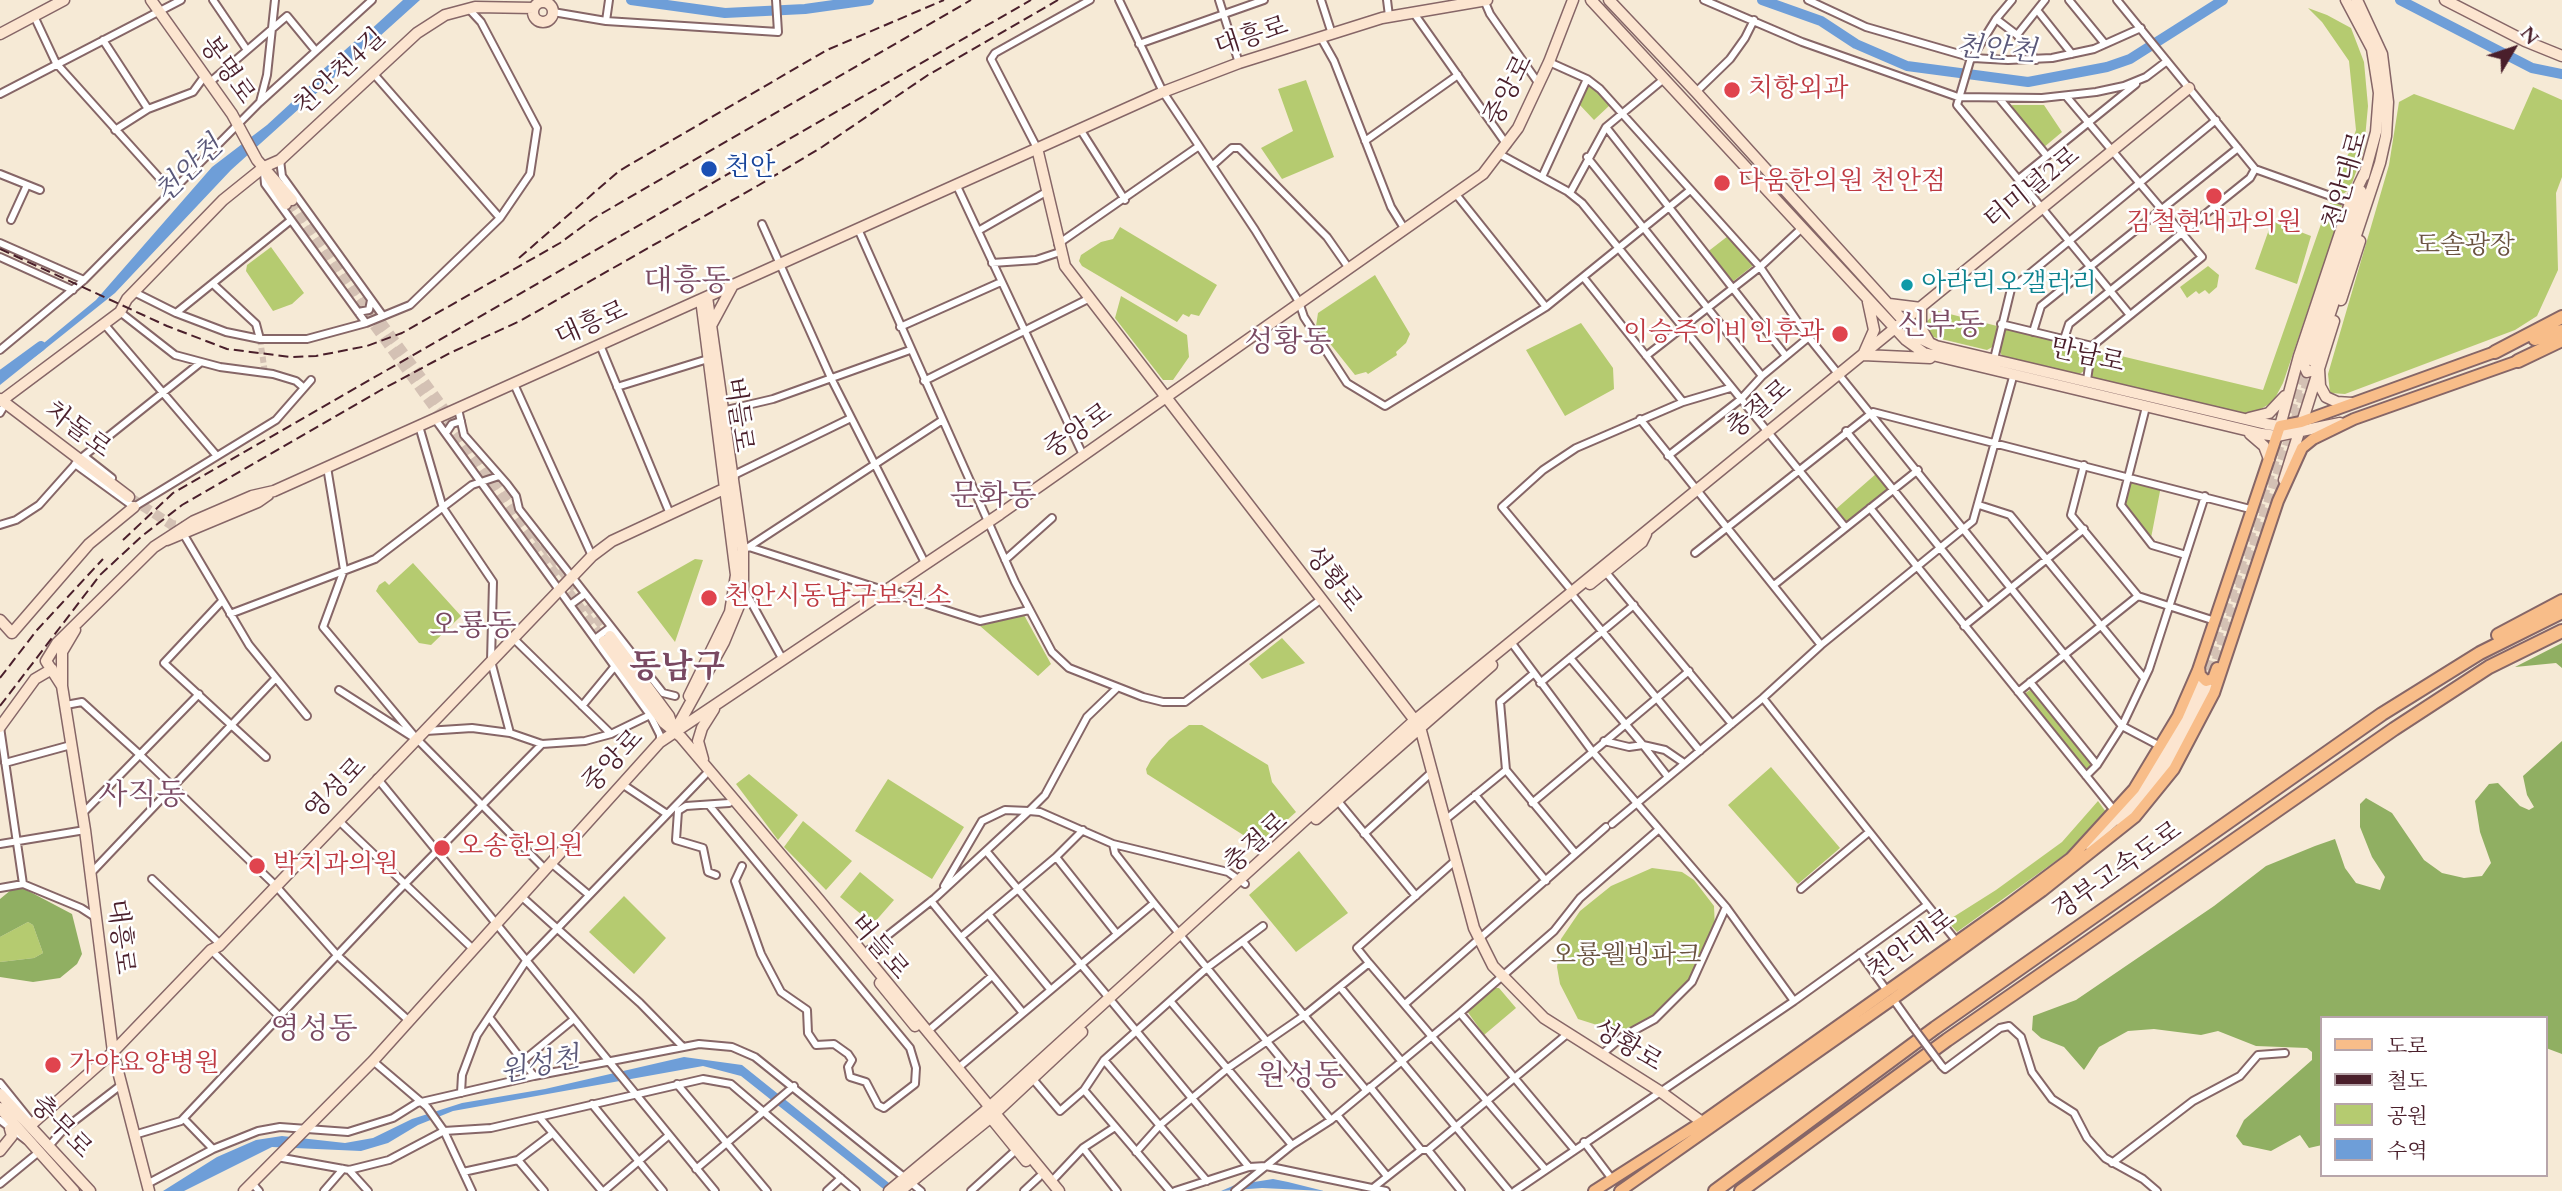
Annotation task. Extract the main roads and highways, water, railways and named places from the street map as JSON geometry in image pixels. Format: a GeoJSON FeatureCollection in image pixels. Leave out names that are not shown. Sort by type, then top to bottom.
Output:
{"type":"FeatureCollection","features":[{"type":"Feature","properties":{"kind":"highway"},"geometry":{"type":"LineString","coordinates":[[2495,352],[2562,317]]}},
{"type":"Feature","properties":{"kind":"highway"},"geometry":{"type":"LineString","coordinates":[[2495,352],[2562,328]]}},
{"type":"Feature","properties":{"kind":"highway","name":"만남로"},"geometry":{"type":"LineString","coordinates":[[2518,361],[2562,340]]}},
{"type":"Feature","properties":{"kind":"highway"},"geometry":{"type":"LineString","coordinates":[[2518,361],[2562,346]]}},
{"type":"Feature","properties":{"kind":"highway"},"geometry":{"type":"LineString","coordinates":[[2382,714],[2499,634],[2562,601]]}},
{"type":"Feature","properties":{"kind":"highway","name":"경부고속도로"},"geometry":{"type":"LineString","coordinates":[[1715,1191],[1935,1028],[2382,714],[2480,653],[2562,612]]}},
{"type":"Feature","properties":{"kind":"highway","name":"경부고속도로"},"geometry":{"type":"LineString","coordinates":[[1741,1191],[1947,1040],[2394,729],[2489,667],[2562,631]]}},
{"type":"Feature","properties":{"kind":"main road","name":"만남로"},"geometry":{"type":"LineString","coordinates":[[2250,509],[2278,431],[2299,427],[2356,402],[2495,352]]}},
{"type":"Feature","properties":{"kind":"main road","name":"만남로"},"geometry":{"type":"LineString","coordinates":[[2273,514],[2302,448],[2314,439],[2354,419],[2518,361]]}},
{"type":"Feature","properties":{"kind":"main road"},"geometry":{"type":"LineString","coordinates":[[2265,496],[2272,500],[2273,514],[2246,600],[2213,679],[2204,680],[2199,667],[2250,509],[2257,500],[2265,496]]}},
{"type":"Feature","properties":{"kind":"main road","name":"천안대로"},"geometry":{"type":"LineString","coordinates":[[1620,1191],[2092,853],[2135,817],[2174,769],[2214,693],[2246,600]]}},
{"type":"Feature","properties":{"kind":"main road","name":"천안대로"},"geometry":{"type":"LineString","coordinates":[[1594,1191],[1891,995],[1957,942],[2071,858],[2134,789],[2178,716],[2199,667]]}},
{"type":"Feature","properties":{"kind":"water"},"geometry":{"type":"Polygon","coordinates":[[[403,0],[420,0],[231,170],[115,293],[0,385],[0,370],[16,366],[96,300],[212,167],[267,125],[403,0]]]}},
{"type":"Feature","properties":{"kind":"water"},"geometry":{"type":"Polygon","coordinates":[[[684,1057],[742,1065],[899,1191],[886,1191],[741,1076],[703,1066],[453,1111],[418,1125],[388,1143],[361,1151],[272,1147],[184,1191],[163,1191],[217,1157],[256,1140],[282,1136],[345,1143],[373,1138],[412,1119],[462,1103],[545,1089],[684,1057]]]}},
{"type":"Feature","properties":{"kind":"water"},"geometry":{"type":"Polygon","coordinates":[[[1273,1179],[1324,1191],[1262,1188],[1221,1191],[1235,1185],[1273,1179]]]}},
{"type":"Feature","properties":{"kind":"waterway","name":"천안천"},"geometry":{"type":"LineString","coordinates":[[631,0],[725,13],[805,9],[869,0]]}},
{"type":"Feature","properties":{"kind":"waterway","name":"천안천"},"geometry":{"type":"LineString","coordinates":[[1762,0],[1821,21],[1856,44],[1907,66],[2028,82],[2107,67],[2130,59],[2223,0]]}},
{"type":"Feature","properties":{"kind":"waterway","name":"천안천"},"geometry":{"type":"LineString","coordinates":[[2400,0],[2532,68],[2562,74]]}},
{"type":"Feature","properties":{"kind":"waterway","name":"천안천"},"geometry":{"type":"LineString","coordinates":[[322,77],[373,32]]}},
{"type":"Feature","properties":{"kind":"waterway","name":"천안천"},"geometry":{"type":"LineString","coordinates":[[0,376],[41,346]]}},
{"type":"Feature","properties":{"kind":"tunnel"},"geometry":{"type":"LineString","coordinates":[[292,200],[523,517]]}},
{"type":"Feature","properties":{"kind":"tunnel"},"geometry":{"type":"LineString","coordinates":[[286,204],[604,641]]}},
{"type":"Feature","properties":{"kind":"tunnel"},"geometry":{"type":"LineString","coordinates":[[260,339],[265,373]]}},
{"type":"Feature","properties":{"kind":"tunnel"},"geometry":{"type":"LineString","coordinates":[[2202,684],[2306,364]]}},
{"type":"Feature","properties":{"kind":"tunnel"},"geometry":{"type":"LineString","coordinates":[[2212,674],[2313,366]]}},
{"type":"Feature","properties":{"kind":"tunnel"},"geometry":{"type":"LineString","coordinates":[[129,497],[172,525],[190,527]]}},
{"type":"Feature","properties":{"kind":"tunnel"},"geometry":{"type":"LineString","coordinates":[[534,532],[610,636]]}},
{"type":"Feature","properties":{"kind":"railway"},"geometry":{"type":"LineString","coordinates":[[519,258],[619,171],[827,50],[944,0]]}},
{"type":"Feature","properties":{"kind":"railway"},"geometry":{"type":"LineString","coordinates":[[0,249],[167,326],[227,349],[291,357],[316,356],[367,346],[402,333],[560,243],[594,218],[971,0]]}},
{"type":"Feature","properties":{"kind":"railway"},"geometry":{"type":"LineString","coordinates":[[123,540],[173,493],[1031,0]]}},
{"type":"Feature","properties":{"kind":"railway"},"geometry":{"type":"LineString","coordinates":[[0,706],[100,575],[142,536],[182,505],[381,390],[450,353],[520,321],[759,185],[822,147],[928,75],[1058,0]]}},
{"type":"Feature","properties":{"kind":"railway"},"geometry":{"type":"LineString","coordinates":[[0,678],[37,630],[103,559]]}},
{"type":"Feature","properties":{"kind":"place","name":"치항외과"},"geometry":{"type":"Point","coordinates":[1732,90]}},
{"type":"Feature","properties":{"kind":"place","name":"천안"},"geometry":{"type":"Point","coordinates":[709,169]}},
{"type":"Feature","properties":{"kind":"place","name":"다움한의원 천안점"},"geometry":{"type":"Point","coordinates":[1722,183]}},
{"type":"Feature","properties":{"kind":"place","name":"김철현내과의원"},"geometry":{"type":"Point","coordinates":[2214,196]}},
{"type":"Feature","properties":{"kind":"place","name":"아라리오갤러리"},"geometry":{"type":"Point","coordinates":[1907,285]}},
{"type":"Feature","properties":{"kind":"place","name":"이승주이비인후과"},"geometry":{"type":"Point","coordinates":[1840,334]}},
{"type":"Feature","properties":{"kind":"place","name":"천안시동남구보건소"},"geometry":{"type":"Point","coordinates":[709,598]}},
{"type":"Feature","properties":{"kind":"place","name":"오송한의원"},"geometry":{"type":"Point","coordinates":[442,848]}},
{"type":"Feature","properties":{"kind":"place","name":"박치과의원"},"geometry":{"type":"Point","coordinates":[257,866]}},
{"type":"Feature","properties":{"kind":"place","name":"가야요양병원"},"geometry":{"type":"Point","coordinates":[53,1065]}},
{"type":"Feature","properties":{"kind":"district","name":"대흥동"},"geometry":{"type":"Point","coordinates":[687,283]}},
{"type":"Feature","properties":{"kind":"district","name":"신부동"},"geometry":{"type":"Point","coordinates":[1941,327]}},
{"type":"Feature","properties":{"kind":"district","name":"성황동"},"geometry":{"type":"Point","coordinates":[1288,344]}},
{"type":"Feature","properties":{"kind":"district","name":"문화동"},"geometry":{"type":"Point","coordinates":[993,498]}},
{"type":"Feature","properties":{"kind":"district","name":"오룡동"},"geometry":{"type":"Point","coordinates":[473,628]}},
{"type":"Feature","properties":{"kind":"district","name":"동남구"},"geometry":{"type":"Point","coordinates":[677,669]}},
{"type":"Feature","properties":{"kind":"district","name":"사직동"},"geometry":{"type":"Point","coordinates":[142,797]}},
{"type":"Feature","properties":{"kind":"district","name":"영성동"},"geometry":{"type":"Point","coordinates":[314,1031]}},
{"type":"Feature","properties":{"kind":"district","name":"원성동"},"geometry":{"type":"Point","coordinates":[1300,1078]}},
{"type":"Feature","properties":{"kind":"park label","name":"도솔광장"},"geometry":{"type":"Point","coordinates":[2465,247]}},
{"type":"Feature","properties":{"kind":"park label","name":"오룡웰빙파크"},"geometry":{"type":"Point","coordinates":[1626,957]}},
{"type":"Feature","properties":{"kind":"water label","name":"원성천"},"geometry":{"type":"Point","coordinates":[540,1067]}}]}
